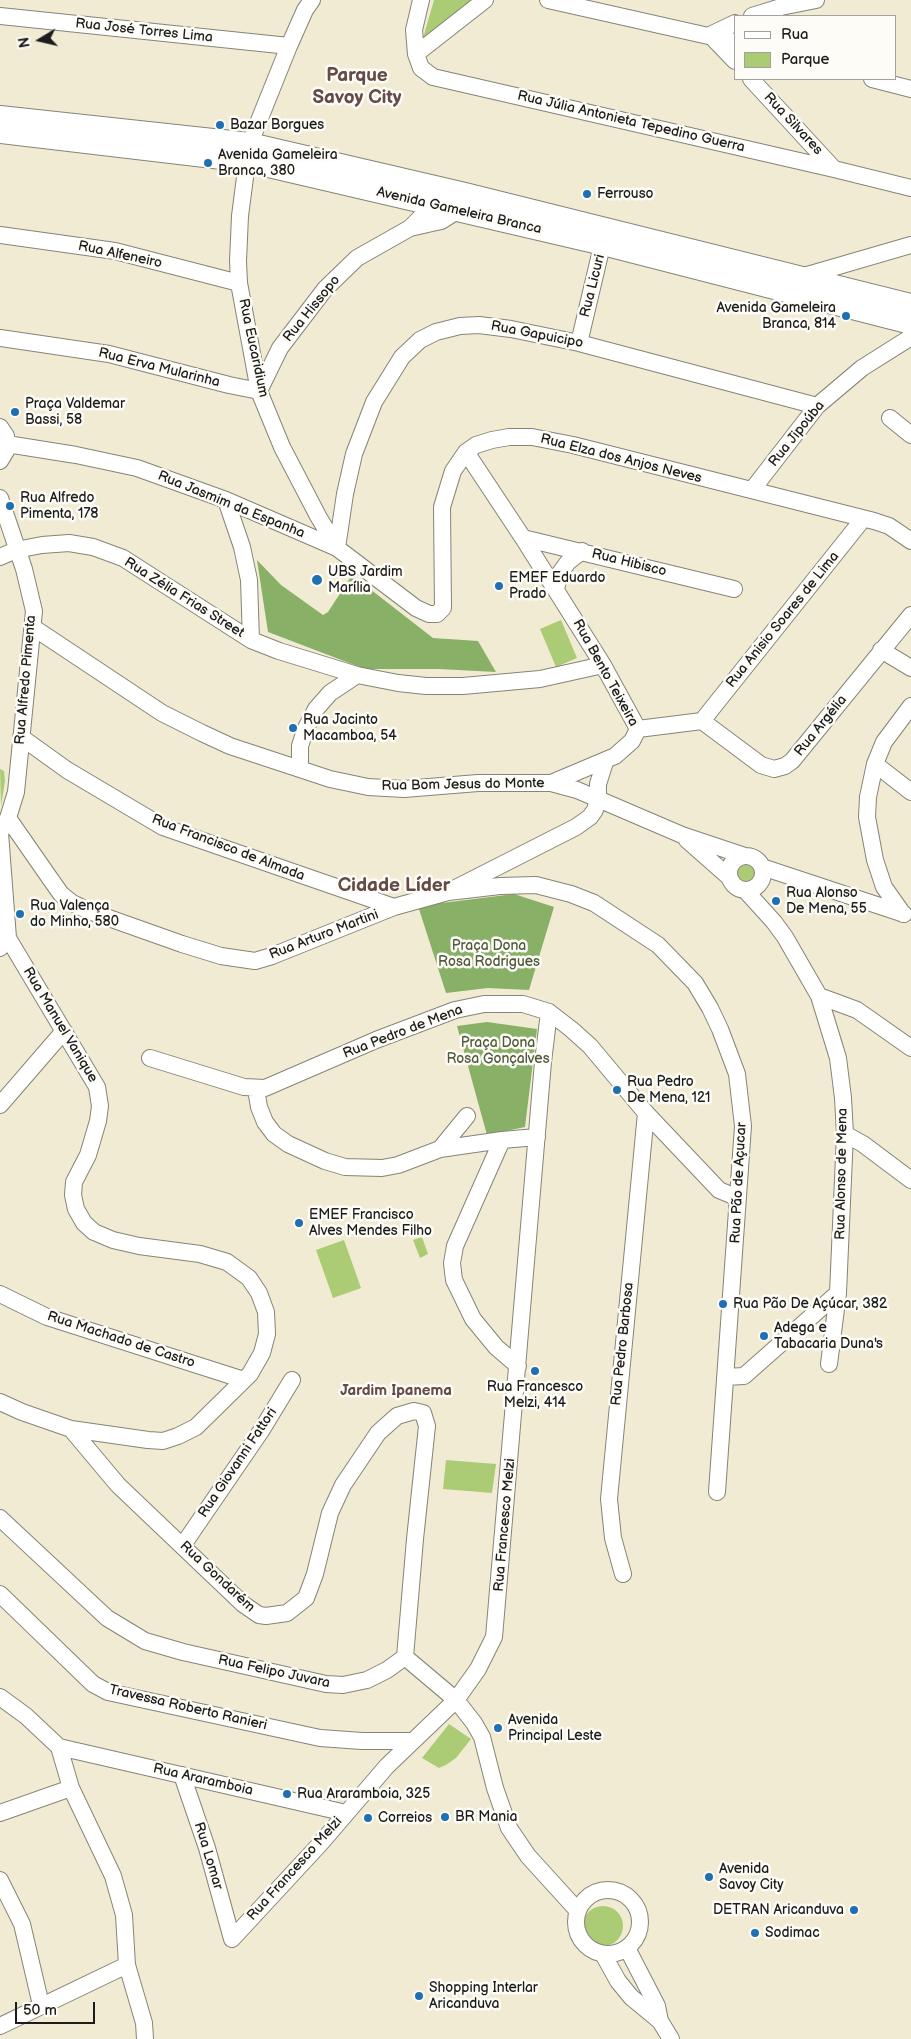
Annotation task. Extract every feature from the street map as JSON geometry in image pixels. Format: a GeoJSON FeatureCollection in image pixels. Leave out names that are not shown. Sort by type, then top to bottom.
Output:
{"type":"FeatureCollection","features":[{"type":"Feature","properties":{"kind":"main road","name":"Avenida Gameleira Branca"},"geometry":{"type":"LineString","coordinates":[[0,116],[249,152],[435,196],[466,193],[605,237],[780,280],[890,320],[911,324]]}},
{"type":"Feature","properties":{"kind":"main road","name":"Avenida Gameleira Branca"},"geometry":{"type":"LineString","coordinates":[[0,133],[249,152]]}},
{"type":"Feature","properties":{"kind":"main road","name":"Avenida Gameleira Branca"},"geometry":{"type":"LineString","coordinates":[[435,196],[457,211],[605,237]]}},
{"type":"Feature","properties":{"kind":"main road","name":"Avenida Gameleira Branca"},"geometry":{"type":"LineString","coordinates":[[780,280],[804,276],[911,304]]}},
{"type":"Feature","properties":{"kind":"street","name":"Rua Eucaridium"},"geometry":{"type":"LineString","coordinates":[[312,0],[305,10],[289,46],[249,152],[240,216],[239,283],[259,391],[282,447],[337,548]]}},
{"type":"Feature","properties":{"kind":"street","name":"Rua Júlia Antonieta Tepedino Guerra"},"geometry":{"type":"LineString","coordinates":[[420,0],[414,30],[416,54],[421,68],[433,77],[911,188]]}},
{"type":"Feature","properties":{"kind":"street"},"geometry":{"type":"LineString","coordinates":[[416,54],[485,0]]}},
{"type":"Feature","properties":{"kind":"street"},"geometry":{"type":"LineString","coordinates":[[548,0],[734,42]]}},
{"type":"Feature","properties":{"kind":"street"},"geometry":{"type":"LineString","coordinates":[[755,15],[781,7],[816,0]]}},
{"type":"Feature","properties":{"kind":"street","name":"Rua José Torres Lima"},"geometry":{"type":"LineString","coordinates":[[0,16],[289,46]]}},
{"type":"Feature","properties":{"kind":"street"},"geometry":{"type":"LineString","coordinates":[[710,35],[734,23]]}},
{"type":"Feature","properties":{"kind":"street"},"geometry":{"type":"LineString","coordinates":[[710,35],[734,60]]}},
{"type":"Feature","properties":{"kind":"street","name":"Rua Silvares"},"geometry":{"type":"LineString","coordinates":[[752,80],[834,169]]}},
{"type":"Feature","properties":{"kind":"street"},"geometry":{"type":"LineString","coordinates":[[876,80],[911,89]]}},
{"type":"Feature","properties":{"kind":"street"},"geometry":{"type":"LineString","coordinates":[[457,211],[466,193]]}},
{"type":"Feature","properties":{"kind":"street","name":"Rua Hissopo"},"geometry":{"type":"LineString","coordinates":[[410,228],[435,196]]}},
{"type":"Feature","properties":{"kind":"street","name":"Rua Hissopo"},"geometry":{"type":"LineString","coordinates":[[259,391],[280,348],[324,289],[357,258],[410,228],[441,221],[457,211]]}},
{"type":"Feature","properties":{"kind":"street","name":"Rua Alfeneiro"},"geometry":{"type":"LineString","coordinates":[[0,234],[115,251],[239,283]]}},
{"type":"Feature","properties":{"kind":"street","name":"Rua Licuri"},"geometry":{"type":"LineString","coordinates":[[579,342],[605,237]]}},
{"type":"Feature","properties":{"kind":"street"},"geometry":{"type":"LineString","coordinates":[[804,276],[911,245]]}},
{"type":"Feature","properties":{"kind":"street"},"geometry":{"type":"LineString","coordinates":[[890,320],[895,346]]}},
{"type":"Feature","properties":{"kind":"street","name":"Rua Gapuicipo"},"geometry":{"type":"LineString","coordinates":[[337,548],[345,494],[354,454],[374,402],[402,357],[420,340],[436,332],[460,326],[479,325],[579,342],[817,406]]}},
{"type":"Feature","properties":{"kind":"street","name":"Rua Jipoúba"},"geometry":{"type":"LineString","coordinates":[[752,490],[817,406],[862,368],[911,337]]}},
{"type":"Feature","properties":{"kind":"street","name":"Rua Erva Mularinha"},"geometry":{"type":"LineString","coordinates":[[0,338],[109,354],[228,386],[259,391]]}},
{"type":"Feature","properties":{"kind":"street"},"geometry":{"type":"LineString","coordinates":[[890,418],[911,435]]}},
{"type":"Feature","properties":{"kind":"street"},"geometry":{"type":"LineString","coordinates":[[0,427],[6,436],[7,444],[6,452],[0,461]]}},
{"type":"Feature","properties":{"kind":"street","name":"Rua Elza dos Anjos Neves"},"geometry":{"type":"LineString","coordinates":[[466,452],[476,445],[492,440],[509,437],[532,437],[752,490],[889,526],[911,540]]}},
{"type":"Feature","properties":{"kind":"street","name":"Rua Jasmim da Espanha"},"geometry":{"type":"LineString","coordinates":[[7,444],[76,455],[137,468],[182,482],[337,548]]}},
{"type":"Feature","properties":{"kind":"street"},"geometry":{"type":"LineString","coordinates":[[337,548],[416,608],[429,614],[437,614],[441,611],[443,601],[442,507],[453,471],[466,452]]}},
{"type":"Feature","properties":{"kind":"street","name":"Rua Bento Teixeira"},"geometry":{"type":"LineString","coordinates":[[466,452],[604,665],[638,729],[626,748],[605,762],[551,782]]}},
{"type":"Feature","properties":{"kind":"street","name":"Rua Alfredo Pimenta"},"geometry":{"type":"LineString","coordinates":[[0,498],[34,611],[34,628],[16,792],[8,818],[0,833]]}},
{"type":"Feature","properties":{"kind":"street"},"geometry":{"type":"LineString","coordinates":[[226,500],[242,547],[249,580],[251,640]]}},
{"type":"Feature","properties":{"kind":"street","name":"Rua Anisio Soares de Lima"},"geometry":{"type":"LineString","coordinates":[[702,721],[863,519]]}},
{"type":"Feature","properties":{"kind":"street","name":"Rua Hibisco"},"geometry":{"type":"LineString","coordinates":[[523,538],[734,589]]}},
{"type":"Feature","properties":{"kind":"street","name":"Rua Zélia Frias Street"},"geometry":{"type":"LineString","coordinates":[[0,557],[16,550],[42,545],[69,543],[92,547],[123,558],[220,622],[251,640],[357,675],[398,683],[426,686],[463,686],[540,679],[604,665]]}},
{"type":"Feature","properties":{"kind":"street"},"geometry":{"type":"LineString","coordinates":[[556,589],[560,573],[568,562],[582,551]]}},
{"type":"Feature","properties":{"kind":"street","name":"Rua Argélia"},"geometry":{"type":"LineString","coordinates":[[702,721],[761,765],[774,769],[786,766],[911,615]]}},
{"type":"Feature","properties":{"kind":"street","name":"Rua Bom Jesus do Monte"},"geometry":{"type":"LineString","coordinates":[[34,628],[162,713],[230,746],[330,779],[368,786],[404,789],[478,783],[551,782],[598,799],[682,835],[745,856]]}},
{"type":"Feature","properties":{"kind":"street"},"geometry":{"type":"LineString","coordinates":[[882,650],[911,668]]}},
{"type":"Feature","properties":{"kind":"street"},"geometry":{"type":"LineString","coordinates":[[300,769],[300,746],[305,730],[316,709],[330,693],[357,675]]}},
{"type":"Feature","properties":{"kind":"street"},"geometry":{"type":"LineString","coordinates":[[907,916],[884,887],[871,840],[868,797],[875,764],[884,742],[911,706]]}},
{"type":"Feature","properties":{"kind":"street"},"geometry":{"type":"LineString","coordinates":[[638,729],[702,721]]}},
{"type":"Feature","properties":{"kind":"street","name":"Rua Francisco de Almada"},"geometry":{"type":"LineString","coordinates":[[21,737],[67,770],[163,827],[394,907]]}},
{"type":"Feature","properties":{"kind":"street"},"geometry":{"type":"LineString","coordinates":[[598,799],[598,784],[605,762]]}},
{"type":"Feature","properties":{"kind":"street"},"geometry":{"type":"LineString","coordinates":[[875,764],[911,792]]}},
{"type":"Feature","properties":{"kind":"street","name":"Rua Arturo Martini"},"geometry":{"type":"LineString","coordinates":[[8,818],[49,877],[62,894],[72,903],[89,911],[221,956],[255,961],[394,907],[448,892],[576,827],[590,817],[595,810],[598,799]]}},
{"type":"Feature","properties":{"kind":"street"},"geometry":{"type":"LineString","coordinates":[[0,833],[4,943]]}},
{"type":"Feature","properties":{"kind":"street","name":"Rua Bom Jesus do Monte"},"geometry":{"type":"LineString","coordinates":[[682,835],[729,877]]}},
{"type":"Feature","properties":{"kind":"street"},"geometry":{"type":"LineString","coordinates":[[762,866],[763,876],[759,885],[746,890],[736,887],[729,877],[731,865],[739,857],[745,856],[756,859],[762,866],[907,916]]}},
{"type":"Feature","properties":{"kind":"street","name":"Rua Pão de Açucar"},"geometry":{"type":"LineString","coordinates":[[448,892],[500,886],[536,885],[594,902],[658,945],[694,983],[710,1008],[730,1053],[736,1074],[744,1126],[717,1492]]}},
{"type":"Feature","properties":{"kind":"street","name":"Rua Alonso de Mena"},"geometry":{"type":"LineString","coordinates":[[746,890],[785,937],[819,996],[838,1058],[845,1134],[838,1293],[829,1364]]}},
{"type":"Feature","properties":{"kind":"street","name":"Rua Manuel Vanique"},"geometry":{"type":"LineString","coordinates":[[4,943],[64,1031],[97,1087],[100,1106],[94,1138],[74,1182],[73,1195],[76,1209],[84,1223],[94,1232],[113,1240],[200,1254],[227,1262],[249,1278],[259,1293],[266,1312],[267,1334],[262,1353],[250,1374],[196,1427],[178,1436],[163,1440],[148,1440],[71,1429]]}},
{"type":"Feature","properties":{"kind":"street"},"geometry":{"type":"LineString","coordinates":[[819,996],[858,1010],[911,1048]]}},
{"type":"Feature","properties":{"kind":"street","name":"Rua Pedro de Mena"},"geometry":{"type":"LineString","coordinates":[[150,1058],[256,1089],[279,1083],[376,1040],[455,1010],[484,1004],[523,1004],[549,1012],[572,1028],[590,1046],[646,1113],[719,1190],[738,1198]]}},
{"type":"Feature","properties":{"kind":"street","name":"Rua Francesco Melzi"},"geometry":{"type":"LineString","coordinates":[[232,1938],[320,1844],[346,1812],[456,1700],[478,1669],[494,1637],[549,1012]]}},
{"type":"Feature","properties":{"kind":"street"},"geometry":{"type":"LineString","coordinates":[[0,1105],[64,1031]]}},
{"type":"Feature","properties":{"kind":"street"},"geometry":{"type":"LineString","coordinates":[[256,1089],[259,1108],[265,1122],[274,1134],[288,1144],[325,1161],[345,1167],[382,1168],[398,1165],[440,1149],[537,1137]]}},
{"type":"Feature","properties":{"kind":"street","name":"Rua Pedro Barbosa"},"geometry":{"type":"LineString","coordinates":[[623,1574],[613,1538],[609,1499],[646,1113]]}},
{"type":"Feature","properties":{"kind":"street"},"geometry":{"type":"LineString","coordinates":[[440,1149],[467,1116]]}},
{"type":"Feature","properties":{"kind":"street"},"geometry":{"type":"LineString","coordinates":[[845,1134],[863,1144],[911,1180]]}},
{"type":"Feature","properties":{"kind":"street"},"geometry":{"type":"LineString","coordinates":[[502,1140],[455,1246],[452,1263],[454,1280],[473,1319],[496,1347],[518,1366]]}},
{"type":"Feature","properties":{"kind":"street"},"geometry":{"type":"LineString","coordinates":[[725,1377],[744,1376],[838,1293]]}},
{"type":"Feature","properties":{"kind":"street","name":"Rua Machado de Castro"},"geometry":{"type":"LineString","coordinates":[[0,1294],[46,1317],[244,1380]]}},
{"type":"Feature","properties":{"kind":"street","name":"Rua Giovanni Fattori"},"geometry":{"type":"LineString","coordinates":[[182,1545],[240,1464],[292,1380]]}},
{"type":"Feature","properties":{"kind":"street"},"geometry":{"type":"LineString","coordinates":[[0,1402],[22,1412],[71,1429]]}},
{"type":"Feature","properties":{"kind":"street","name":"Rua Gondarém"},"geometry":{"type":"LineString","coordinates":[[71,1429],[118,1485],[250,1610],[259,1615],[266,1616],[287,1613],[306,1598],[311,1588],[330,1513],[343,1485],[378,1433],[397,1416],[414,1411],[423,1413],[427,1426],[405,1657]]}},
{"type":"Feature","properties":{"kind":"street","name":"Rua Felipo Juvara"},"geometry":{"type":"LineString","coordinates":[[0,1518],[107,1618],[145,1641],[183,1652],[343,1685],[367,1680],[387,1670],[405,1657]]}},
{"type":"Feature","properties":{"kind":"street","name":"Travessa Roberto Ranieri"},"geometry":{"type":"LineString","coordinates":[[0,1594],[94,1684],[108,1692],[320,1738],[362,1741],[414,1741]]}},
{"type":"Feature","properties":{"kind":"street"},"geometry":{"type":"LineString","coordinates":[[405,1657],[456,1700],[474,1723],[482,1737],[504,1816],[516,1841],[578,1911]]}},
{"type":"Feature","properties":{"kind":"street"},"geometry":{"type":"LineString","coordinates":[[0,1698],[26,1716],[60,1747],[71,1788],[113,1876],[124,1915],[127,1965],[144,2022],[145,2039]]}},
{"type":"Feature","properties":{"kind":"street","name":"Rua Araramboia"},"geometry":{"type":"LineString","coordinates":[[60,1747],[346,1812]]}},
{"type":"Feature","properties":{"kind":"street","name":"Rua Lomar"},"geometry":{"type":"LineString","coordinates":[[182,1775],[207,1848],[232,1938]]}},
{"type":"Feature","properties":{"kind":"street"},"geometry":{"type":"LineString","coordinates":[[0,1813],[71,1788]]}},
{"type":"Feature","properties":{"kind":"street"},"geometry":{"type":"LineString","coordinates":[[0,1880],[22,1924],[41,2005]]}},
{"type":"Feature","properties":{"kind":"street"},"geometry":{"type":"LineString","coordinates":[[606,1890],[624,1895],[631,1901],[639,1918],[637,1934],[627,1948],[612,1954],[604,1954],[584,1944],[578,1935],[576,1924],[578,1911],[589,1897],[597,1892],[606,1890]]}},
{"type":"Feature","properties":{"kind":"street"},"geometry":{"type":"LineString","coordinates":[[627,1948],[657,2006],[660,2021]]}},
{"type":"Feature","properties":{"kind":"street"},"geometry":{"type":"LineString","coordinates":[[604,1954],[618,1981],[631,1997],[660,2021],[671,2039]]}},
{"type":"Feature","properties":{"kind":"street"},"geometry":{"type":"LineString","coordinates":[[0,2026],[127,1965]]}},
{"type":"Feature","properties":{"kind":"green space"},"geometry":{"type":"Polygon","coordinates":[[[434,0],[474,0],[423,38],[434,0]]]}},
{"type":"Feature","properties":{"kind":"green space"},"geometry":{"type":"Polygon","coordinates":[[[257,560],[281,585],[323,615],[328,612],[352,575],[433,638],[478,641],[496,672],[439,669],[365,669],[268,632],[257,560]]]}},
{"type":"Feature","properties":{"kind":"green space"},"geometry":{"type":"Polygon","coordinates":[[[561,620],[577,658],[556,667],[540,629],[561,620]]]}},
{"type":"Feature","properties":{"kind":"green space"},"geometry":{"type":"Polygon","coordinates":[[[0,769],[4,771],[5,781],[1,806],[0,769]]]}},
{"type":"Feature","properties":{"kind":"green space"},"geometry":{"type":"Polygon","coordinates":[[[745,863],[752,866],[755,873],[752,880],[745,883],[738,880],[735,873],[738,866],[745,863]]]}},
{"type":"Feature","properties":{"kind":"green space","name":"Praça Dona Rosa Rodrigues"},"geometry":{"type":"Polygon","coordinates":[[[514,894],[554,907],[529,990],[488,988],[446,993],[418,906],[514,894]]]}},
{"type":"Feature","properties":{"kind":"green space","name":"Praça Dona Rosa Gonçalves"},"geometry":{"type":"Polygon","coordinates":[[[487,1022],[537,1029],[525,1127],[487,1135],[457,1026],[487,1022]]]}},
{"type":"Feature","properties":{"kind":"green space"},"geometry":{"type":"Polygon","coordinates":[[[422,1237],[428,1254],[420,1258],[413,1240],[422,1237]]]}},
{"type":"Feature","properties":{"kind":"green space"},"geometry":{"type":"Polygon","coordinates":[[[344,1240],[361,1288],[333,1298],[316,1250],[344,1240]]]}},
{"type":"Feature","properties":{"kind":"green space"},"geometry":{"type":"Polygon","coordinates":[[[446,1460],[496,1464],[492,1493],[443,1489],[446,1460]]]}},
{"type":"Feature","properties":{"kind":"green space"},"geometry":{"type":"Polygon","coordinates":[[[449,1724],[471,1739],[456,1758],[439,1768],[422,1758],[449,1724]]]}},
{"type":"Feature","properties":{"kind":"green space"},"geometry":{"type":"Polygon","coordinates":[[[603,1906],[617,1912],[623,1926],[617,1940],[603,1946],[589,1940],[583,1926],[589,1912],[603,1906]]]}},
{"type":"Feature","properties":{"kind":"place","name":"Bazar Borgues"},"geometry":{"type":"Point","coordinates":[220,125]}},
{"type":"Feature","properties":{"kind":"place","name":"Avenida Gameleira Branca, 380"},"geometry":{"type":"Point","coordinates":[208,163]}},
{"type":"Feature","properties":{"kind":"place","name":"Ferrouso"},"geometry":{"type":"Point","coordinates":[587,194]}},
{"type":"Feature","properties":{"kind":"place","name":"Avenida Gameleira Branca, 814"},"geometry":{"type":"Point","coordinates":[846,316]}},
{"type":"Feature","properties":{"kind":"place","name":"Praça Valdemar Bassi, 58"},"geometry":{"type":"Point","coordinates":[15,412]}},
{"type":"Feature","properties":{"kind":"place","name":"Rua Alfredo Pimenta, 178"},"geometry":{"type":"Point","coordinates":[10,506]}},
{"type":"Feature","properties":{"kind":"place","name":"UBS Jardim Marília"},"geometry":{"type":"Point","coordinates":[317,580]}},
{"type":"Feature","properties":{"kind":"place","name":"EMEF Eduardo Prado"},"geometry":{"type":"Point","coordinates":[499,586]}},
{"type":"Feature","properties":{"kind":"place","name":"Rua Jacinto Macamboa, 54"},"geometry":{"type":"Point","coordinates":[293,728]}},
{"type":"Feature","properties":{"kind":"place","name":"Rua Alonso De Mena, 55"},"geometry":{"type":"Point","coordinates":[776,901]}},
{"type":"Feature","properties":{"kind":"place","name":"Rua Valença do Minho, 580"},"geometry":{"type":"Point","coordinates":[20,914]}},
{"type":"Feature","properties":{"kind":"place","name":"Rua Pedro De Mena, 121"},"geometry":{"type":"Point","coordinates":[617,1090]}},
{"type":"Feature","properties":{"kind":"place","name":"EMEF Francisco Alves Mendes Filho"},"geometry":{"type":"Point","coordinates":[299,1223]}},
{"type":"Feature","properties":{"kind":"place","name":"Rua Pão De Açúcar, 382"},"geometry":{"type":"Point","coordinates":[723,1304]}},
{"type":"Feature","properties":{"kind":"place","name":"Adega e Tabacaria Duna's"},"geometry":{"type":"Point","coordinates":[764,1336]}},
{"type":"Feature","properties":{"kind":"place","name":"Rua Francesco Melzi, 414"},"geometry":{"type":"Point","coordinates":[535,1371]}},
{"type":"Feature","properties":{"kind":"place","name":"Avenida Principal Leste"},"geometry":{"type":"Point","coordinates":[498,1728]}},
{"type":"Feature","properties":{"kind":"place","name":"Rua Araramboia, 325"},"geometry":{"type":"Point","coordinates":[287,1794]}},
{"type":"Feature","properties":{"kind":"place","name":"BR Mania"},"geometry":{"type":"Point","coordinates":[445,1817]}},
{"type":"Feature","properties":{"kind":"place","name":"Correios"},"geometry":{"type":"Point","coordinates":[368,1818]}},
{"type":"Feature","properties":{"kind":"place","name":"Avenida Savoy City"},"geometry":{"type":"Point","coordinates":[709,1877]}},
{"type":"Feature","properties":{"kind":"place","name":"DETRAN Aricanduva"},"geometry":{"type":"Point","coordinates":[854,1910]}},
{"type":"Feature","properties":{"kind":"place","name":"Sodimac"},"geometry":{"type":"Point","coordinates":[755,1933]}},
{"type":"Feature","properties":{"kind":"place","name":"Shopping Interlar Aricanduva"},"geometry":{"type":"Point","coordinates":[419,1996]}},
{"type":"Feature","properties":{"kind":"district","name":"Parque Savoy City"},"geometry":{"type":"Point","coordinates":[357,87]}},
{"type":"Feature","properties":{"kind":"district","name":"Cidade Líder"},"geometry":{"type":"Point","coordinates":[394,886]}},
{"type":"Feature","properties":{"kind":"district","name":"Jardim Ipanema"},"geometry":{"type":"Point","coordinates":[396,1391]}}]}
